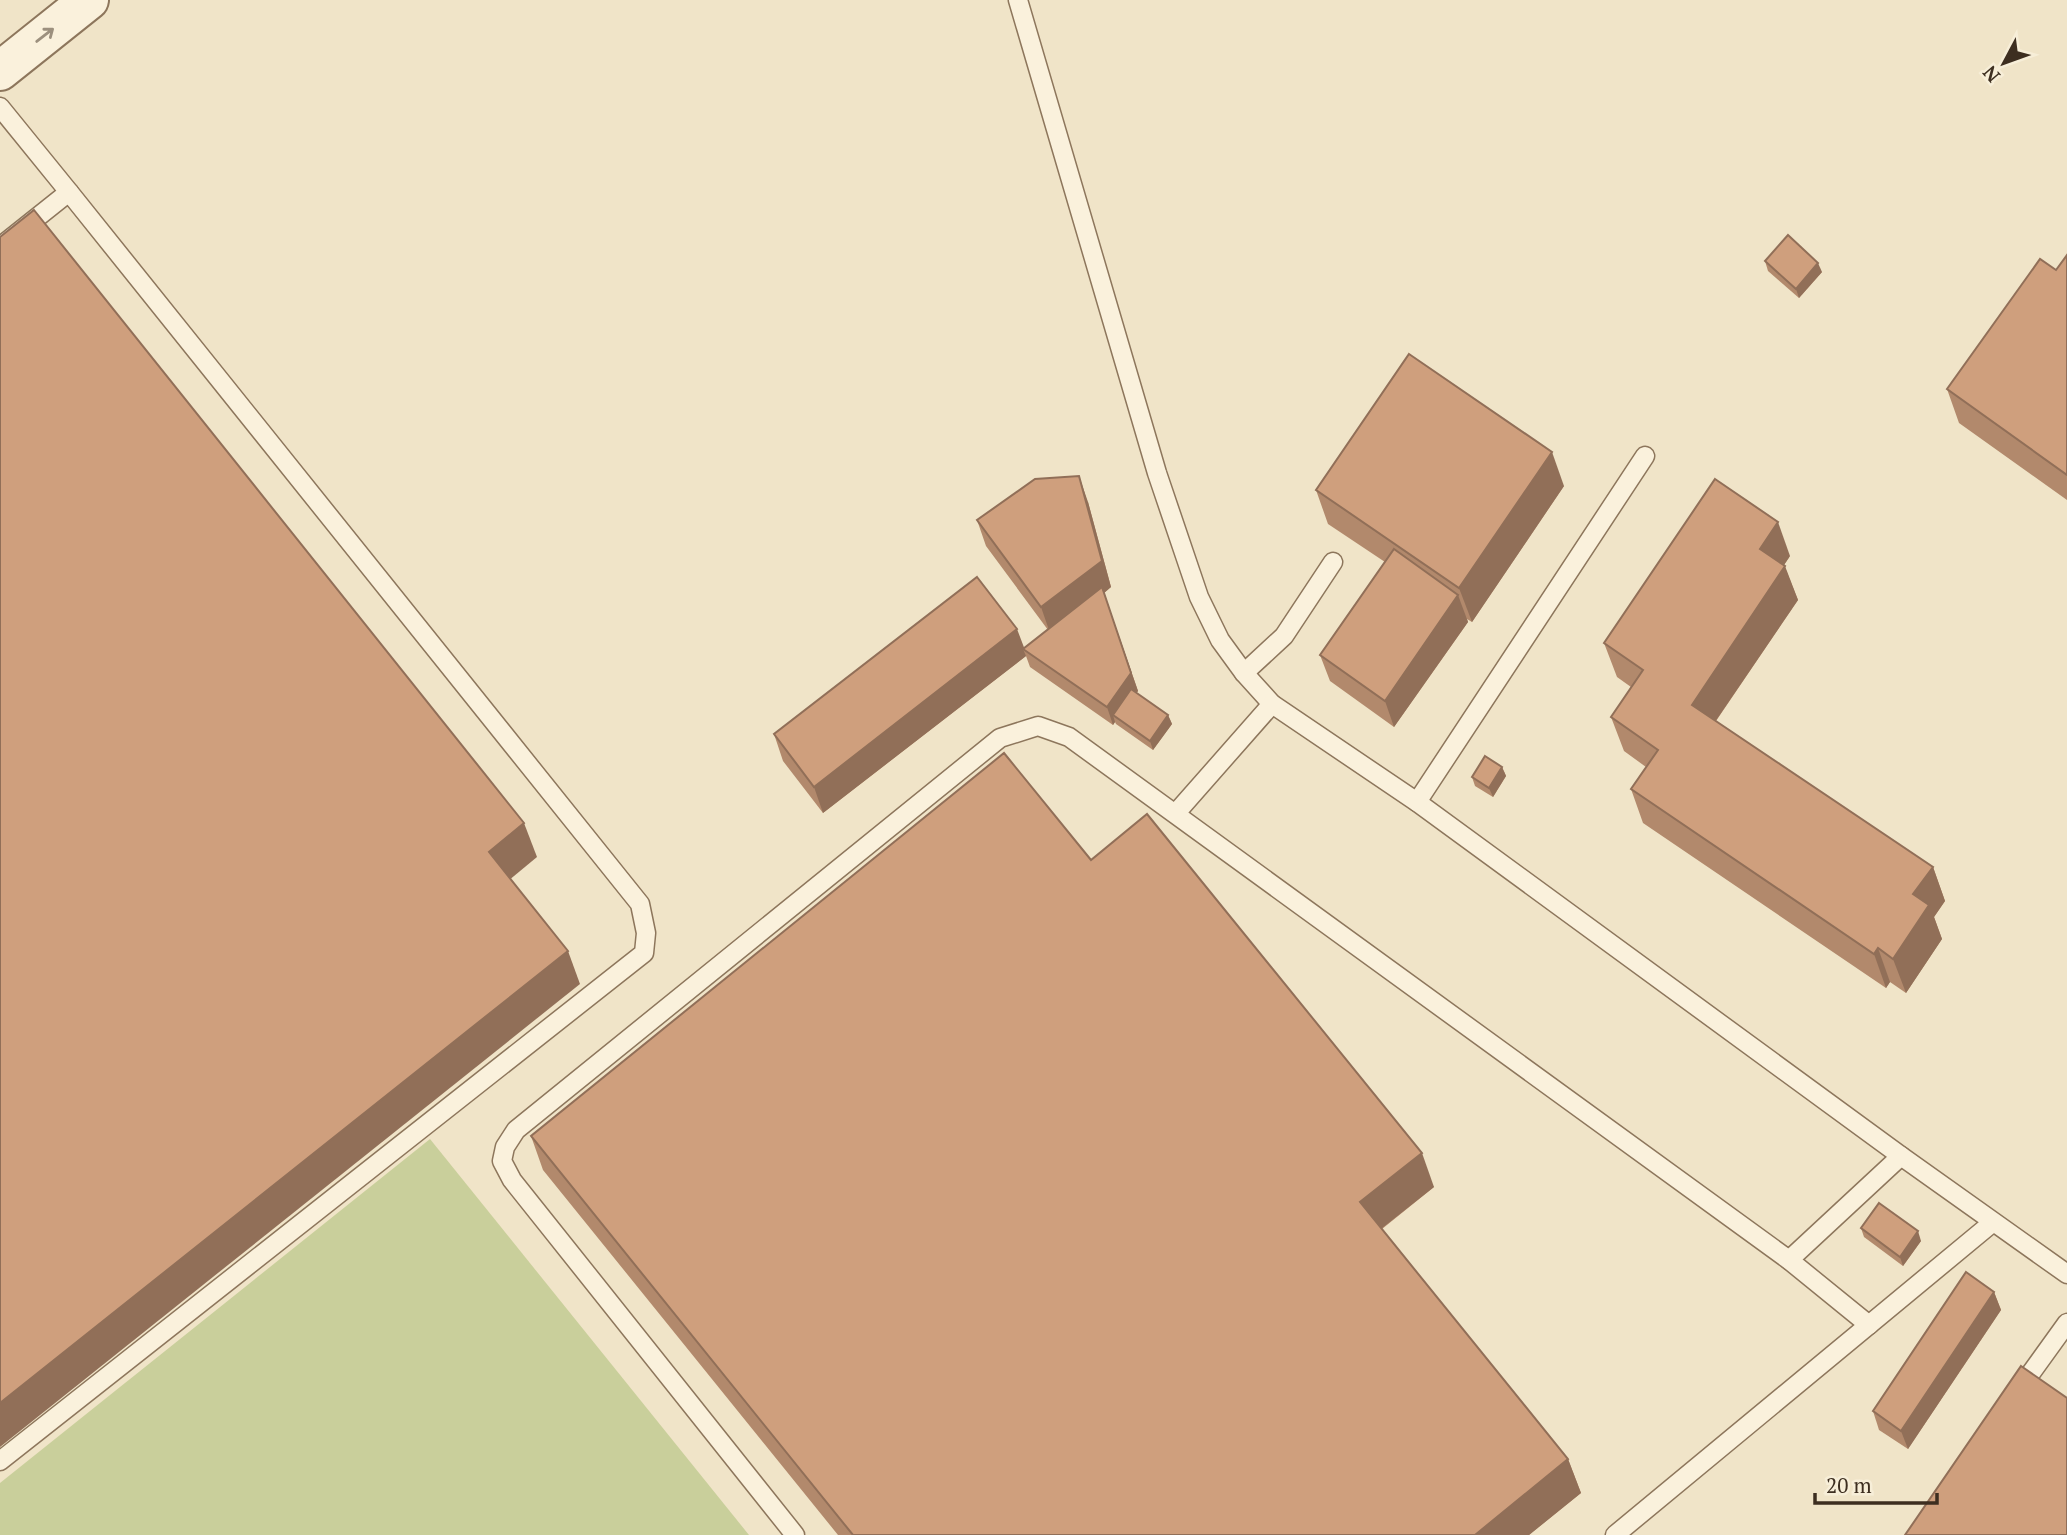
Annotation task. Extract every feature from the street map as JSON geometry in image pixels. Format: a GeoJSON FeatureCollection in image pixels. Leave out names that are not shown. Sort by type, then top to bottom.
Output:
{"type":"FeatureCollection","features":[{"type":"Feature","properties":{"kind":"street"},"geometry":{"type":"LineString","coordinates":[[0,71],[82,2]]}},
{"type":"Feature","properties":{"kind":"lane"},"geometry":{"type":"LineString","coordinates":[[1018,0],[1161,485],[1199,597],[1220,640],[1244,673],[1272,704],[1417,802],[1992,1223],[2067,1274]]}},
{"type":"Feature","properties":{"kind":"lane"},"geometry":{"type":"LineString","coordinates":[[0,107],[640,904],[646,933],[644,953],[0,1461]]}},
{"type":"Feature","properties":{"kind":"lane"},"geometry":{"type":"LineString","coordinates":[[0,247],[69,192]]}},
{"type":"Feature","properties":{"kind":"lane"},"geometry":{"type":"LineString","coordinates":[[1417,802],[1645,456]]}},
{"type":"Feature","properties":{"kind":"lane"},"geometry":{"type":"LineString","coordinates":[[1244,673],[1284,636],[1333,562]]}},
{"type":"Feature","properties":{"kind":"lane"},"geometry":{"type":"LineString","coordinates":[[1176,813],[1272,704]]}},
{"type":"Feature","properties":{"kind":"lane"},"geometry":{"type":"LineString","coordinates":[[795,1535],[512,1180],[502,1161],[505,1147],[516,1130],[1000,738],[1038,726],[1069,737],[1176,813],[1789,1260],[1869,1325]]}},
{"type":"Feature","properties":{"kind":"lane"},"geometry":{"type":"LineString","coordinates":[[1789,1260],[1901,1156]]}},
{"type":"Feature","properties":{"kind":"lane"},"geometry":{"type":"LineString","coordinates":[[1615,1535],[1992,1223]]}},
{"type":"Feature","properties":{"kind":"lane"},"geometry":{"type":"LineString","coordinates":[[2010,1401],[2067,1323]]}},
{"type":"Feature","properties":{"kind":"green space"},"geometry":{"type":"Polygon","coordinates":[[[430,1139],[749,1535],[0,1535],[0,1483],[430,1139]]]}},
{"type":"Feature","properties":{"kind":"building"},"geometry":{"type":"Polygon","coordinates":[[[34,210],[524,823],[489,852],[568,951],[0,1403],[0,237],[34,210]]]}},
{"type":"Feature","properties":{"kind":"building"},"geometry":{"type":"Polygon","coordinates":[[[1788,235],[1818,263],[1796,289],[1765,261],[1788,235]]]}},
{"type":"Feature","properties":{"kind":"building"},"geometry":{"type":"Polygon","coordinates":[[[2067,255],[2067,475],[1947,389],[2040,259],[2056,270],[2067,255]]]}},
{"type":"Feature","properties":{"kind":"building"},"geometry":{"type":"Polygon","coordinates":[[[1409,354],[1552,452],[1459,588],[1316,490],[1409,354]]]}},
{"type":"Feature","properties":{"kind":"building"},"geometry":{"type":"Polygon","coordinates":[[[1079,476],[1102,561],[1041,607],[977,520],[1035,479],[1079,476]]]}},
{"type":"Feature","properties":{"kind":"building"},"geometry":{"type":"Polygon","coordinates":[[[1715,479],[1778,522],[1760,549],[1785,566],[1692,705],[1933,867],[1913,894],[1929,905],[1893,959],[1878,948],[1874,954],[1631,789],[1658,750],[1611,717],[1643,670],[1604,643],[1715,479]]]}},
{"type":"Feature","properties":{"kind":"building"},"geometry":{"type":"Polygon","coordinates":[[[1394,549],[1458,595],[1385,701],[1320,655],[1394,549]]]}},
{"type":"Feature","properties":{"kind":"building"},"geometry":{"type":"Polygon","coordinates":[[[977,577],[1017,629],[814,787],[774,734],[977,577]]]}},
{"type":"Feature","properties":{"kind":"building"},"geometry":{"type":"Polygon","coordinates":[[[1102,587],[1131,673],[1107,707],[1023,649],[1102,587]]]}},
{"type":"Feature","properties":{"kind":"building"},"geometry":{"type":"Polygon","coordinates":[[[1131,689],[1168,715],[1150,741],[1113,715],[1131,689]]]}},
{"type":"Feature","properties":{"kind":"building"},"geometry":{"type":"Polygon","coordinates":[[[1004,753],[1091,860],[1147,814],[1422,1153],[1360,1202],[1568,1459],[1475,1535],[853,1535],[531,1136],[1004,753]]]}},
{"type":"Feature","properties":{"kind":"building"},"geometry":{"type":"Polygon","coordinates":[[[1485,756],[1502,767],[1489,788],[1472,777],[1485,756]]]}},
{"type":"Feature","properties":{"kind":"building"},"geometry":{"type":"Polygon","coordinates":[[[1879,1203],[1918,1231],[1900,1257],[1861,1228],[1879,1203]]]}},
{"type":"Feature","properties":{"kind":"building"},"geometry":{"type":"Polygon","coordinates":[[[1966,1272],[1994,1292],[1901,1431],[1873,1411],[1966,1272]]]}},
{"type":"Feature","properties":{"kind":"building"},"geometry":{"type":"Polygon","coordinates":[[[2021,1366],[2067,1398],[2067,1535],[1905,1535],[2021,1366]]]}}]}
